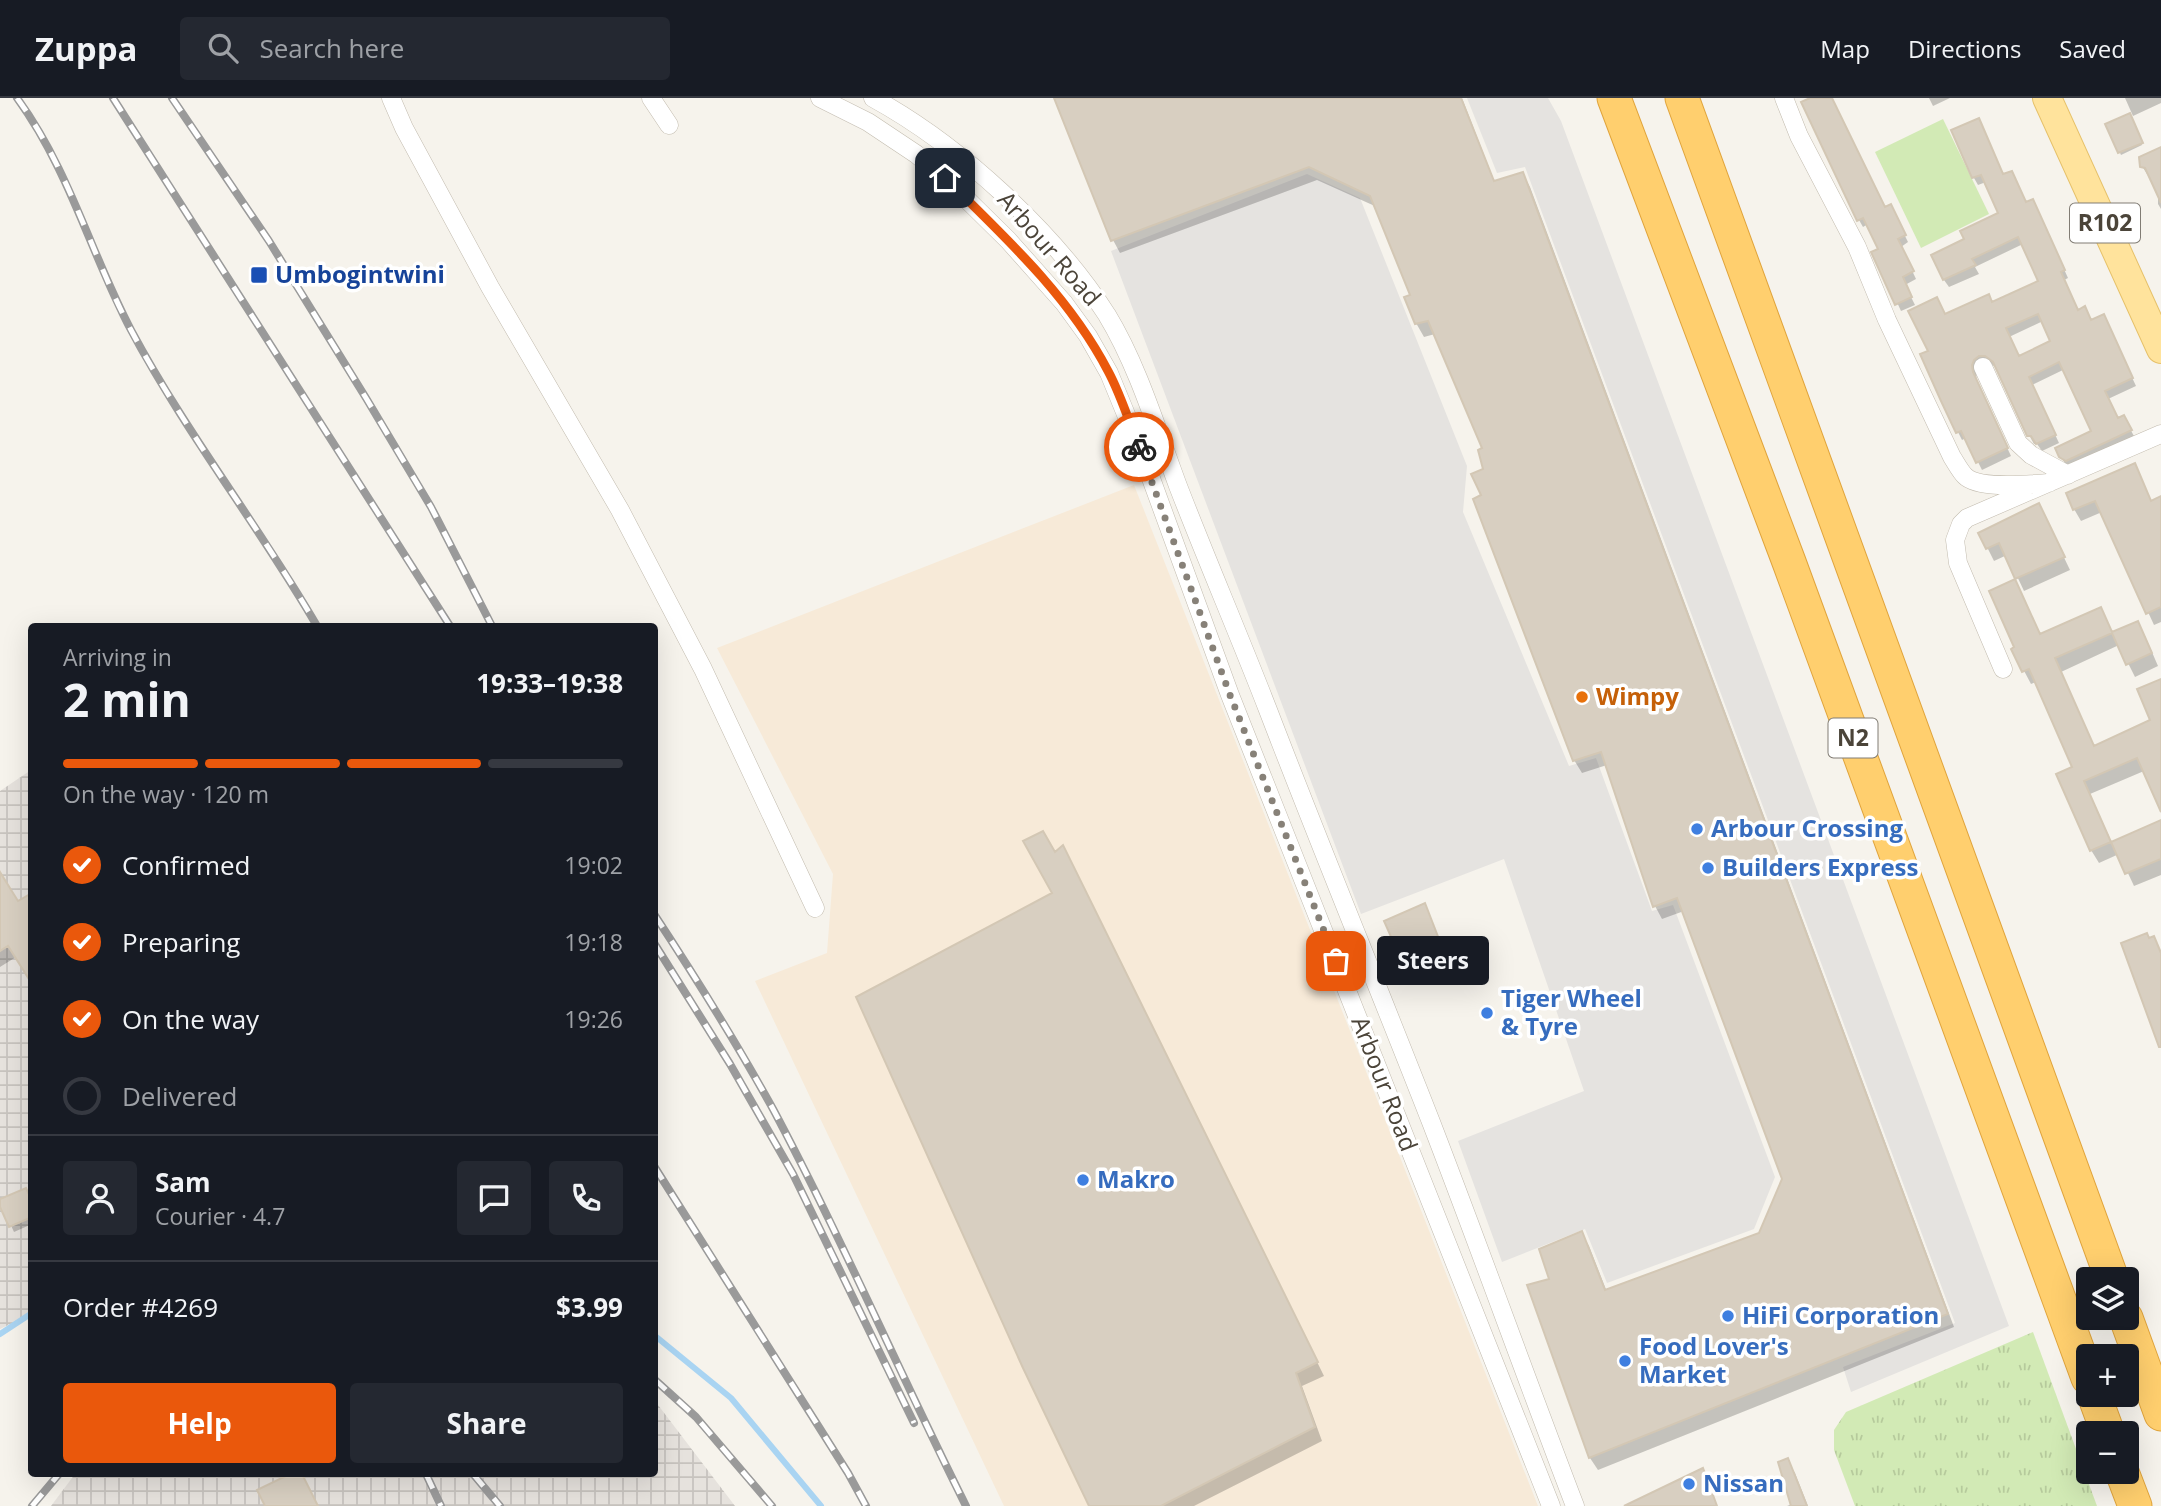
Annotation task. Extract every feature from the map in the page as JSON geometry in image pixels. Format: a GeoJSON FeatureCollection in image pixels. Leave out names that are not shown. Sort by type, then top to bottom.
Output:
{"type":"FeatureCollection","features":[{"type":"Feature","properties":{"kind":"highway","name":"N2"},"geometry":{"type":"LineString","coordinates":[[1614,98],[1784,550],[2076,1345]]}},
{"type":"Feature","properties":{"kind":"highway","name":"N2"},"geometry":{"type":"LineString","coordinates":[[1682,98],[2108,1267]]}},
{"type":"Feature","properties":{"kind":"highway"},"geometry":{"type":"LineString","coordinates":[[2130,1330],[2161,1414]]}},
{"type":"Feature","properties":{"kind":"highway"},"geometry":{"type":"LineString","coordinates":[[2127,1484],[2135,1506]]}},
{"type":"Feature","properties":{"kind":"main road","name":"R102"},"geometry":{"type":"LineString","coordinates":[[2047,98],[2161,349]]}},
{"type":"Feature","properties":{"kind":"street"},"geometry":{"type":"LineString","coordinates":[[391,98],[404,128],[484,275],[620,510],[703,669],[815,908]]}},
{"type":"Feature","properties":{"kind":"street"},"geometry":{"type":"LineString","coordinates":[[651,98],[668,125]]}},
{"type":"Feature","properties":{"kind":"street","name":"Arbour Road"},"geometry":{"type":"LineString","coordinates":[[820,98],[868,122],[916,154],[945,178],[1008,240],[1064,303],[1088,336],[1109,373],[1141,451],[1230,695],[1550,1506]]}},
{"type":"Feature","properties":{"kind":"street","name":"Arbour Road"},"geometry":{"type":"LineString","coordinates":[[873,98],[901,113],[965,160],[1014,203],[1082,279],[1109,319],[1131,364],[1339,886],[1575,1506]]}},
{"type":"Feature","properties":{"kind":"street"},"geometry":{"type":"LineString","coordinates":[[1784,98],[1799,136],[1857,247],[1887,320],[1952,457],[1965,476],[1991,484],[2049,483]]}},
{"type":"Feature","properties":{"kind":"street"},"geometry":{"type":"LineString","coordinates":[[1983,367],[2018,443],[2031,455],[2068,475]]}},
{"type":"Feature","properties":{"kind":"street"},"geometry":{"type":"LineString","coordinates":[[2003,670],[1958,562],[1955,540],[1961,524],[2161,434]]}},
{"type":"Feature","properties":{"kind":"shaded area"},"geometry":{"type":"Polygon","coordinates":[[[1467,98],[1548,98],[1561,121],[2009,1326],[1851,1392],[1843,1367],[1955,1323],[1525,167],[1497,173],[1467,98]]]}},
{"type":"Feature","properties":{"kind":"shaded area"},"geometry":{"type":"Polygon","coordinates":[[[1307,174],[1360,198],[1467,466],[1463,512],[1569,766],[1596,758],[1652,911],[1673,905],[1775,1177],[1754,1229],[1607,1283],[1585,1229],[1502,1262],[1458,1141],[1584,1091],[1504,859],[1361,914],[1111,251],[1307,174]]]}},
{"type":"Feature","properties":{"kind":"shaded area"},"geometry":{"type":"Polygon","coordinates":[[[1134,485],[1538,1506],[1004,1506],[755,981],[827,953],[833,874],[717,648],[1134,485]]]}},
{"type":"Feature","properties":{"kind":"shaded area"},"geometry":{"type":"Polygon","coordinates":[[[28,772],[28,1315],[0,1329],[0,791],[28,772]]]}},
{"type":"Feature","properties":{"kind":"shaded area"},"geometry":{"type":"Polygon","coordinates":[[[658,1405],[735,1506],[51,1506],[73,1477],[658,1477],[658,1405]]]}},
{"type":"Feature","properties":{"kind":"green space"},"geometry":{"type":"Polygon","coordinates":[[[1943,119],[1989,214],[1921,248],[1875,152],[1943,119]]]}},
{"type":"Feature","properties":{"kind":"green space"},"geometry":{"type":"Polygon","coordinates":[[[2033,1332],[2076,1449],[2076,1484],[2089,1484],[2097,1506],[1855,1506],[1834,1450],[1834,1430],[1846,1412],[2033,1332]]]}},
{"type":"Feature","properties":{"kind":"building","name":"Arbour Crossing"},"geometry":{"type":"Polygon","coordinates":[[[1054,98],[1461,98],[1494,181],[1523,172],[1948,1314],[1589,1458],[1527,1285],[1549,1279],[1539,1249],[1582,1231],[1605,1290],[1759,1233],[1782,1179],[1677,898],[1653,907],[1601,752],[1573,761],[1473,499],[1481,495],[1471,474],[1483,469],[1478,450],[1482,448],[1428,321],[1415,324],[1404,297],[1410,295],[1370,196],[1309,167],[1111,241],[1054,98]]]}},
{"type":"Feature","properties":{"kind":"building"},"geometry":{"type":"Polygon","coordinates":[[[1810,98],[1832,98],[1885,207],[1891,204],[1906,235],[1898,239],[1914,271],[1903,277],[1912,297],[1895,305],[1871,252],[1878,249],[1863,218],[1857,221],[1801,102],[1810,98]]]}},
{"type":"Feature","properties":{"kind":"building"},"geometry":{"type":"Polygon","coordinates":[[[2130,113],[2143,143],[2118,153],[2105,124],[2130,113]]]}},
{"type":"Feature","properties":{"kind":"building"},"geometry":{"type":"Polygon","coordinates":[[[1979,118],[2003,174],[2012,171],[2026,202],[2033,199],[2065,270],[2061,272],[2078,310],[2085,306],[2091,320],[2104,314],[2133,378],[2105,391],[2118,418],[2124,415],[2132,430],[2066,461],[2059,457],[2055,448],[2091,431],[2059,362],[2029,377],[2056,435],[2036,444],[2031,436],[2027,436],[1993,362],[1985,356],[1974,360],[1973,372],[2008,448],[1976,463],[1961,431],[1956,433],[1920,354],[1928,351],[1908,311],[1937,297],[1945,314],[1989,294],[1992,302],[2038,281],[2018,237],[1972,259],[1976,265],[1943,280],[1931,255],[1964,239],[1960,231],[1998,213],[1981,175],[1972,178],[1951,130],[1979,118]],[[2038,314],[2006,328],[2019,356],[2050,341],[2038,314]]]}},
{"type":"Feature","properties":{"kind":"building"},"geometry":{"type":"Polygon","coordinates":[[[2161,147],[2161,203],[2145,168],[2140,167],[2139,157],[2161,147]]]}},
{"type":"Feature","properties":{"kind":"building"},"geometry":{"type":"Polygon","coordinates":[[[2135,463],[2151,501],[2161,496],[2161,607],[2146,614],[2095,501],[2073,510],[2066,493],[2135,463]]]}},
{"type":"Feature","properties":{"kind":"building"},"geometry":{"type":"Polygon","coordinates":[[[2039,503],[2065,557],[2015,579],[1999,543],[1986,549],[1978,533],[2039,503]]]}},
{"type":"Feature","properties":{"kind":"building"},"geometry":{"type":"Polygon","coordinates":[[[2015,579],[2040,634],[2101,607],[2112,632],[2138,621],[2152,653],[2126,665],[2112,633],[2055,658],[2094,746],[2150,720],[2137,689],[2161,679],[2161,812],[2137,758],[2084,781],[2111,842],[2090,851],[2056,774],[2072,767],[2029,669],[2022,672],[2011,649],[2014,647],[1989,591],[2015,579]]]}},
{"type":"Feature","properties":{"kind":"building"},"geometry":{"type":"Polygon","coordinates":[[[2161,820],[2161,859],[2125,874],[2111,842],[2161,820]]]}},
{"type":"Feature","properties":{"kind":"building","name":"Makro"},"geometry":{"type":"Polygon","coordinates":[[[1043,831],[1055,852],[1063,845],[1318,1362],[1296,1373],[1315,1427],[1161,1506],[1089,1506],[1023,1368],[856,997],[1052,893],[1023,841],[1043,831]]]}},
{"type":"Feature","properties":{"kind":"building"},"geometry":{"type":"Polygon","coordinates":[[[0,872],[18,901],[28,895],[28,978],[8,946],[0,951],[0,872]]]}},
{"type":"Feature","properties":{"kind":"building"},"geometry":{"type":"Polygon","coordinates":[[[1425,903],[1442,947],[1410,962],[1400,957],[1384,921],[1425,903]]]}},
{"type":"Feature","properties":{"kind":"building"},"geometry":{"type":"Polygon","coordinates":[[[2147,933],[2149,938],[2154,936],[2161,953],[2161,1047],[2121,943],[2147,933]]]}},
{"type":"Feature","properties":{"kind":"building"},"geometry":{"type":"Polygon","coordinates":[[[26,1188],[28,1219],[9,1227],[0,1207],[0,1199],[26,1188]]]}},
{"type":"Feature","properties":{"kind":"building","name":"Nissan"},"geometry":{"type":"Polygon","coordinates":[[[1788,1458],[1807,1506],[1791,1506],[1778,1462],[1788,1458]]]}},
{"type":"Feature","properties":{"kind":"building","name":"Nissan"},"geometry":{"type":"Polygon","coordinates":[[[1703,1468],[1717,1506],[1624,1506],[1703,1468]]]}},
{"type":"Feature","properties":{"kind":"building"},"geometry":{"type":"Polygon","coordinates":[[[284,1477],[304,1477],[318,1506],[265,1506],[257,1490],[284,1477]]]}},
{"type":"Feature","properties":{"kind":"waterway"},"geometry":{"type":"LineString","coordinates":[[0,1334],[28,1316]]}},
{"type":"Feature","properties":{"kind":"waterway"},"geometry":{"type":"LineString","coordinates":[[658,1338],[731,1398],[821,1506]]}},
{"type":"Feature","properties":{"kind":"railway"},"geometry":{"type":"LineString","coordinates":[[17,98],[66,183],[117,301],[152,368],[315,623]]}},
{"type":"Feature","properties":{"kind":"railway"},"geometry":{"type":"LineString","coordinates":[[113,98],[448,623]]}},
{"type":"Feature","properties":{"kind":"railway"},"geometry":{"type":"LineString","coordinates":[[172,98],[269,241],[366,398],[431,507],[490,623]]}},
{"type":"Feature","properties":{"kind":"railway"},"geometry":{"type":"LineString","coordinates":[[658,920],[745,1059],[773,1109],[823,1207],[966,1506]]}},
{"type":"Feature","properties":{"kind":"railway"},"geometry":{"type":"LineString","coordinates":[[658,949],[730,1064],[793,1174],[914,1423]]}},
{"type":"Feature","properties":{"kind":"railway"},"geometry":{"type":"LineString","coordinates":[[658,1172],[848,1473],[866,1506]]}},
{"type":"Feature","properties":{"kind":"railway"},"geometry":{"type":"LineString","coordinates":[[658,1383],[696,1417],[772,1506]]}},
{"type":"Feature","properties":{"kind":"railway"},"geometry":{"type":"LineString","coordinates":[[32,1506],[56,1477]]}},
{"type":"Feature","properties":{"kind":"railway"},"geometry":{"type":"LineString","coordinates":[[427,1477],[441,1506]]}},
{"type":"Feature","properties":{"kind":"railway"},"geometry":{"type":"LineString","coordinates":[[476,1477],[500,1506]]}},
{"type":"Feature","properties":{"kind":"way so far"},"geometry":{"type":"LineString","coordinates":[[1139,447],[1230,695],[1336,961]]}},
{"type":"Feature","properties":{"kind":"place","name":"Umbogintwini"},"geometry":{"type":"Point","coordinates":[259,275]}},
{"type":"Feature","properties":{"kind":"place","name":"Wimpy"},"geometry":{"type":"Point","coordinates":[1582,697]}},
{"type":"Feature","properties":{"kind":"place","name":"Arbour Crossing"},"geometry":{"type":"Point","coordinates":[1697,829]}},
{"type":"Feature","properties":{"kind":"place","name":"Builders Express"},"geometry":{"type":"Point","coordinates":[1708,868]}},
{"type":"Feature","properties":{"kind":"place","name":"Steers"},"geometry":{"type":"Point","coordinates":[1336,961]}},
{"type":"Feature","properties":{"kind":"place","name":"Tiger Wheel & Tyre"},"geometry":{"type":"Point","coordinates":[1487,1013]}},
{"type":"Feature","properties":{"kind":"place","name":"Makro"},"geometry":{"type":"Point","coordinates":[1083,1180]}},
{"type":"Feature","properties":{"kind":"place","name":"HiFi Corporation"},"geometry":{"type":"Point","coordinates":[1728,1316]}},
{"type":"Feature","properties":{"kind":"place","name":"Food Lover's Market"},"geometry":{"type":"Point","coordinates":[1625,1361]}},
{"type":"Feature","properties":{"kind":"place","name":"Nissan"},"geometry":{"type":"Point","coordinates":[1689,1484]}},
{"type":"Feature","properties":{"kind":"route"},"geometry":{"type":"LineString","coordinates":[[945,178],[1008,240],[1064,303],[1088,336],[1109,373],[1139,447]]}}]}
